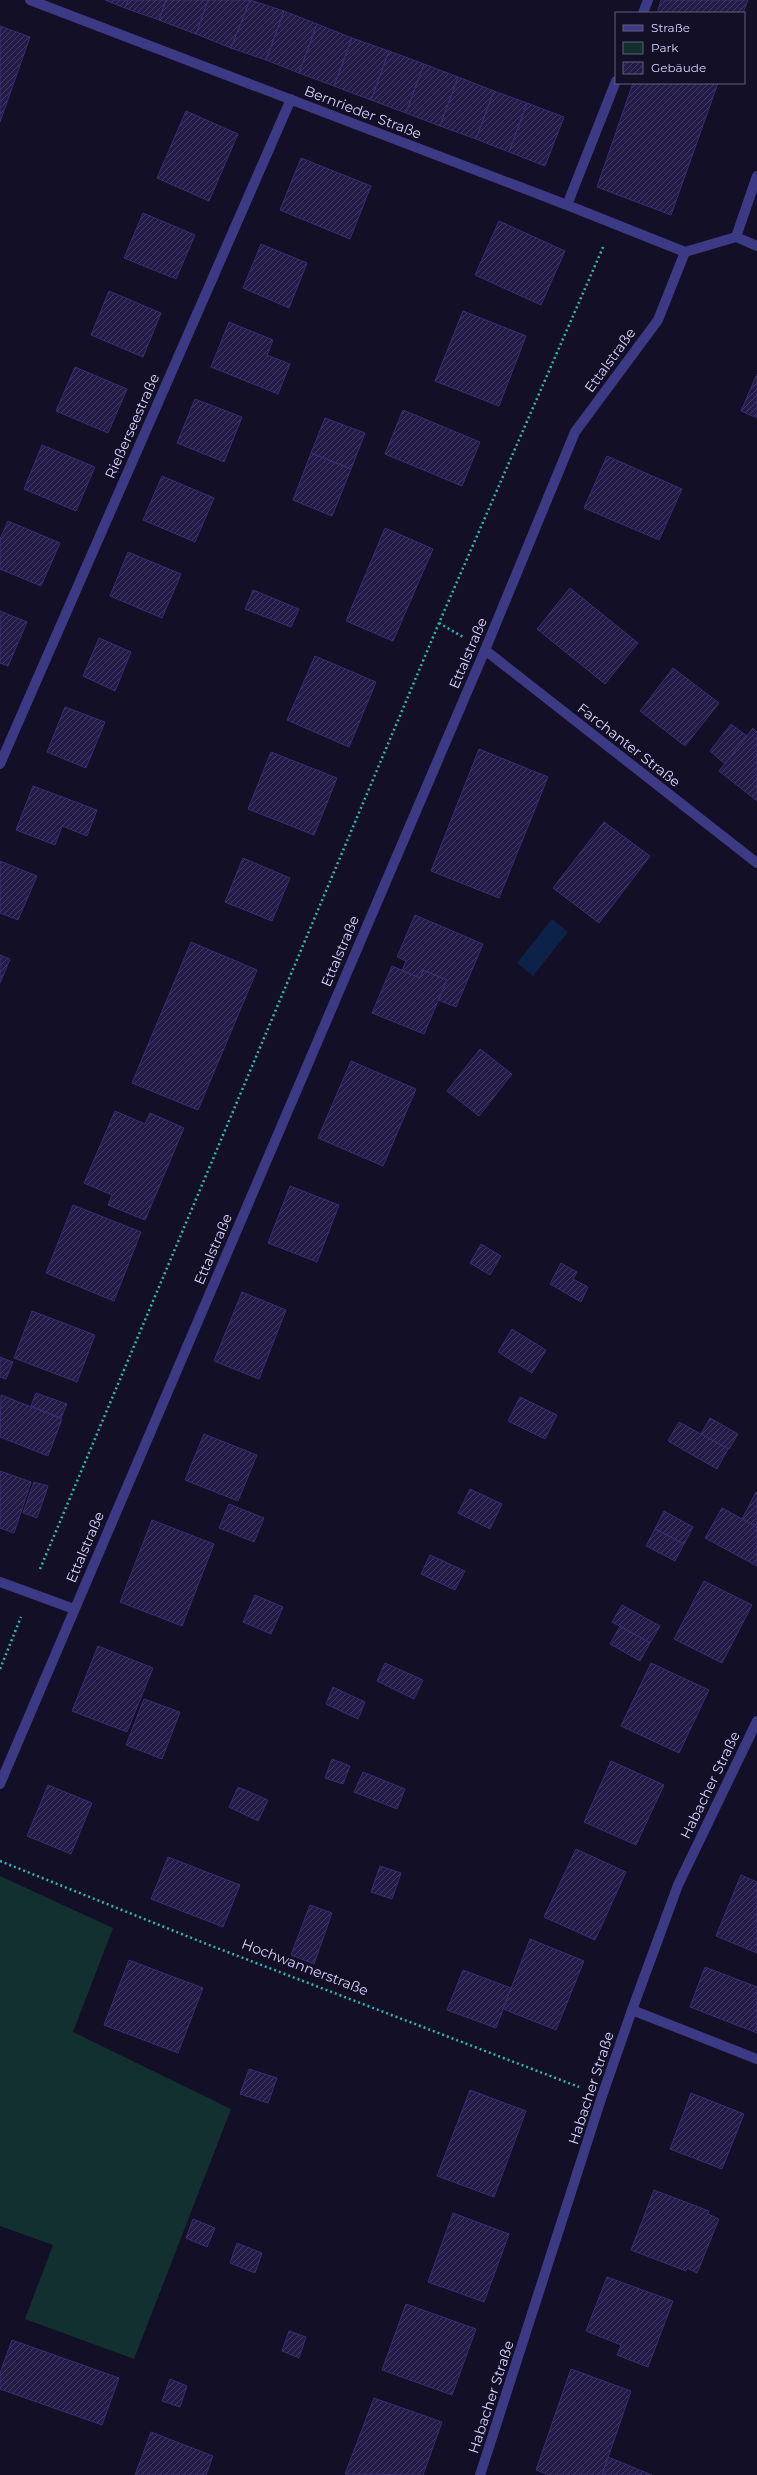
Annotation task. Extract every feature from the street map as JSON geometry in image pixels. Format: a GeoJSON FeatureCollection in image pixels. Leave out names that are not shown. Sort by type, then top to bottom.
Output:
{"type":"FeatureCollection","features":[{"type":"Feature","properties":{"kind":"street","name":"Bernrieder Straße"},"geometry":{"type":"LineString","coordinates":[[30,0],[567,205],[685,252]]}},
{"type":"Feature","properties":{"kind":"street"},"geometry":{"type":"LineString","coordinates":[[643,12],[648,0]]}},
{"type":"Feature","properties":{"kind":"street"},"geometry":{"type":"LineString","coordinates":[[567,205],[615,84]]}},
{"type":"Feature","properties":{"kind":"street","name":"Rießerseestraße"},"geometry":{"type":"LineString","coordinates":[[0,764],[291,100]]}},
{"type":"Feature","properties":{"kind":"street"},"geometry":{"type":"LineString","coordinates":[[736,237],[757,176]]}},
{"type":"Feature","properties":{"kind":"street"},"geometry":{"type":"LineString","coordinates":[[685,252],[736,237],[757,246]]}},
{"type":"Feature","properties":{"kind":"street","name":"Ettalstraße"},"geometry":{"type":"LineString","coordinates":[[0,1784],[485,650],[575,432],[658,320],[685,252]]}},
{"type":"Feature","properties":{"kind":"street","name":"Farchanter Straße"},"geometry":{"type":"LineString","coordinates":[[485,650],[757,863]]}},
{"type":"Feature","properties":{"kind":"street"},"geometry":{"type":"LineString","coordinates":[[0,1582],[74,1609]]}},
{"type":"Feature","properties":{"kind":"street","name":"Habacher Straße"},"geometry":{"type":"LineString","coordinates":[[480,2475],[602,2096],[632,2010],[678,1885],[757,1721]]}},
{"type":"Feature","properties":{"kind":"street"},"geometry":{"type":"LineString","coordinates":[[632,2010],[757,2059]]}},
{"type":"Feature","properties":{"kind":"path"},"geometry":{"type":"LineString","coordinates":[[0,1669],[30,1593],[430,645],[613,223]]}},
{"type":"Feature","properties":{"kind":"path","name":"Hochwannerstraße"},"geometry":{"type":"LineString","coordinates":[[0,1861],[204,1943],[602,2096]]}},
{"type":"Feature","properties":{"kind":"green space"},"geometry":{"type":"Polygon","coordinates":[[[0,1876],[113,1928],[73,2032],[231,2109],[134,2359],[25,2319],[53,2245],[0,2226],[0,1876]]]}},
{"type":"Feature","properties":{"kind":"water"},"geometry":{"type":"Polygon","coordinates":[[[552,919],[568,932],[533,976],[517,963],[552,919]]]}},
{"type":"Feature","properties":{"kind":"building"},"geometry":{"type":"Polygon","coordinates":[[[105,0],[128,0],[125,8],[105,0]]]}},
{"type":"Feature","properties":{"kind":"building"},"geometry":{"type":"Polygon","coordinates":[[[128,0],[166,0],[159,20],[125,8],[128,0]]]}},
{"type":"Feature","properties":{"kind":"building"},"geometry":{"type":"Polygon","coordinates":[[[166,0],[208,0],[196,34],[159,20],[166,0]]]}},
{"type":"Feature","properties":{"kind":"building"},"geometry":{"type":"Polygon","coordinates":[[[208,0],[250,0],[231,48],[196,34],[208,0]]]}},
{"type":"Feature","properties":{"kind":"building"},"geometry":{"type":"Polygon","coordinates":[[[250,0],[284,11],[266,60],[231,48],[250,0]]]}},
{"type":"Feature","properties":{"kind":"building"},"geometry":{"type":"Polygon","coordinates":[[[661,0],[748,0],[743,12],[657,12],[661,0]]]}},
{"type":"Feature","properties":{"kind":"building"},"geometry":{"type":"Polygon","coordinates":[[[284,11],[317,24],[299,73],[266,60],[284,11]]]}},
{"type":"Feature","properties":{"kind":"building"},"geometry":{"type":"Polygon","coordinates":[[[317,24],[352,38],[334,86],[299,73],[317,24]]]}},
{"type":"Feature","properties":{"kind":"building"},"geometry":{"type":"Polygon","coordinates":[[[0,26],[30,37],[0,122],[0,26]]]}},
{"type":"Feature","properties":{"kind":"building"},"geometry":{"type":"Polygon","coordinates":[[[352,38],[389,51],[371,100],[334,86],[352,38]]]}},
{"type":"Feature","properties":{"kind":"building"},"geometry":{"type":"Polygon","coordinates":[[[389,51],[424,64],[406,113],[371,100],[389,51]]]}},
{"type":"Feature","properties":{"kind":"building"},"geometry":{"type":"Polygon","coordinates":[[[424,64],[458,77],[440,126],[406,113],[424,64]]]}},
{"type":"Feature","properties":{"kind":"building"},"geometry":{"type":"Polygon","coordinates":[[[458,77],[494,91],[476,139],[440,126],[458,77]]]}},
{"type":"Feature","properties":{"kind":"building"},"geometry":{"type":"Polygon","coordinates":[[[633,84],[718,84],[671,215],[597,187],[633,84]]]}},
{"type":"Feature","properties":{"kind":"building"},"geometry":{"type":"Polygon","coordinates":[[[494,91],[527,103],[509,152],[476,139],[494,91]]]}},
{"type":"Feature","properties":{"kind":"building"},"geometry":{"type":"Polygon","coordinates":[[[527,103],[564,117],[545,166],[509,152],[527,103]]]}},
{"type":"Feature","properties":{"kind":"building"},"geometry":{"type":"Polygon","coordinates":[[[186,111],[238,134],[209,201],[157,178],[186,111]]]}},
{"type":"Feature","properties":{"kind":"building"},"geometry":{"type":"Polygon","coordinates":[[[301,158],[371,186],[350,239],[280,210],[301,158]]]}},
{"type":"Feature","properties":{"kind":"building"},"geometry":{"type":"Polygon","coordinates":[[[143,213],[195,235],[176,279],[124,258],[143,213]]]}},
{"type":"Feature","properties":{"kind":"building"},"geometry":{"type":"Polygon","coordinates":[[[499,221],[565,251],[541,305],[475,275],[499,221]]]}},
{"type":"Feature","properties":{"kind":"building"},"geometry":{"type":"Polygon","coordinates":[[[261,244],[307,263],[289,308],[243,288],[261,244]]]}},
{"type":"Feature","properties":{"kind":"building"},"geometry":{"type":"Polygon","coordinates":[[[109,291],[161,313],[143,357],[91,335],[109,291]]]}},
{"type":"Feature","properties":{"kind":"building"},"geometry":{"type":"Polygon","coordinates":[[[463,311],[526,336],[499,406],[435,381],[463,311]]]}},
{"type":"Feature","properties":{"kind":"building"},"geometry":{"type":"Polygon","coordinates":[[[229,322],[273,340],[267,355],[290,364],[278,394],[211,367],[229,322]]]}},
{"type":"Feature","properties":{"kind":"building"},"geometry":{"type":"Polygon","coordinates":[[[75,367],[127,389],[108,433],[56,411],[75,367]]]}},
{"type":"Feature","properties":{"kind":"building"},"geometry":{"type":"Polygon","coordinates":[[[757,374],[757,418],[741,411],[757,374]]]}},
{"type":"Feature","properties":{"kind":"building"},"geometry":{"type":"Polygon","coordinates":[[[195,399],[242,417],[224,462],[177,443],[195,399]]]}},
{"type":"Feature","properties":{"kind":"building"},"geometry":{"type":"Polygon","coordinates":[[[403,410],[480,442],[462,486],[385,454],[403,410]]]}},
{"type":"Feature","properties":{"kind":"building"},"geometry":{"type":"Polygon","coordinates":[[[325,418],[365,433],[351,469],[311,453],[325,418]]]}},
{"type":"Feature","properties":{"kind":"building"},"geometry":{"type":"Polygon","coordinates":[[[42,445],[95,467],[76,511],[24,489],[42,445]]]}},
{"type":"Feature","properties":{"kind":"building"},"geometry":{"type":"Polygon","coordinates":[[[311,453],[351,469],[332,516],[293,500],[311,453]]]}},
{"type":"Feature","properties":{"kind":"building"},"geometry":{"type":"Polygon","coordinates":[[[607,456],[682,489],[659,540],[584,508],[607,456]]]}},
{"type":"Feature","properties":{"kind":"building"},"geometry":{"type":"Polygon","coordinates":[[[162,476],[214,498],[195,542],[143,520],[162,476]]]}},
{"type":"Feature","properties":{"kind":"building"},"geometry":{"type":"Polygon","coordinates":[[[8,521],[60,543],[41,586],[0,569],[0,539],[8,521]]]}},
{"type":"Feature","properties":{"kind":"building"},"geometry":{"type":"Polygon","coordinates":[[[385,528],[433,549],[393,641],[346,621],[385,528]]]}},
{"type":"Feature","properties":{"kind":"building"},"geometry":{"type":"Polygon","coordinates":[[[128,552],[181,574],[162,618],[110,596],[128,552]]]}},
{"type":"Feature","properties":{"kind":"building"},"geometry":{"type":"Polygon","coordinates":[[[570,588],[638,643],[605,684],[537,629],[570,588]]]}},
{"type":"Feature","properties":{"kind":"building"},"geometry":{"type":"Polygon","coordinates":[[[253,590],[299,609],[291,627],[245,609],[253,590]]]}},
{"type":"Feature","properties":{"kind":"building"},"geometry":{"type":"Polygon","coordinates":[[[0,611],[27,622],[8,666],[0,663],[0,611]]]}},
{"type":"Feature","properties":{"kind":"building"},"geometry":{"type":"Polygon","coordinates":[[[99,638],[131,652],[115,691],[83,676],[99,638]]]}},
{"type":"Feature","properties":{"kind":"building"},"geometry":{"type":"Polygon","coordinates":[[[315,656],[376,682],[349,747],[287,720],[315,656]]]}},
{"type":"Feature","properties":{"kind":"building"},"geometry":{"type":"Polygon","coordinates":[[[673,668],[719,703],[685,746],[640,711],[673,668]]]}},
{"type":"Feature","properties":{"kind":"building"},"geometry":{"type":"Polygon","coordinates":[[[65,707],[105,722],[86,768],[47,752],[65,707]]]}},
{"type":"Feature","properties":{"kind":"building"},"geometry":{"type":"Polygon","coordinates":[[[731,724],[747,736],[725,764],[710,751],[731,724]]]}},
{"type":"Feature","properties":{"kind":"building"},"geometry":{"type":"Polygon","coordinates":[[[753,728],[757,732],[757,801],[719,771],[753,728]]]}},
{"type":"Feature","properties":{"kind":"building"},"geometry":{"type":"Polygon","coordinates":[[[479,749],[548,777],[499,898],[431,871],[479,749]]]}},
{"type":"Feature","properties":{"kind":"building"},"geometry":{"type":"Polygon","coordinates":[[[271,752],[337,778],[314,835],[248,809],[271,752]]]}},
{"type":"Feature","properties":{"kind":"building"},"geometry":{"type":"Polygon","coordinates":[[[33,786],[97,810],[87,836],[62,826],[55,845],[16,830],[33,786]]]}},
{"type":"Feature","properties":{"kind":"building"},"geometry":{"type":"Polygon","coordinates":[[[604,822],[650,856],[599,923],[553,888],[604,822]]]}},
{"type":"Feature","properties":{"kind":"building"},"geometry":{"type":"Polygon","coordinates":[[[243,858],[290,878],[272,921],[225,902],[243,858]]]}},
{"type":"Feature","properties":{"kind":"building"},"geometry":{"type":"Polygon","coordinates":[[[0,861],[37,876],[18,920],[0,913],[0,861]]]}},
{"type":"Feature","properties":{"kind":"building"},"geometry":{"type":"Polygon","coordinates":[[[415,915],[483,944],[456,1007],[438,1000],[447,980],[423,970],[420,978],[402,971],[406,961],[397,957],[415,915]]]}},
{"type":"Feature","properties":{"kind":"building"},"geometry":{"type":"Polygon","coordinates":[[[191,942],[257,970],[198,1110],[132,1083],[191,942]]]}},
{"type":"Feature","properties":{"kind":"building"},"geometry":{"type":"Polygon","coordinates":[[[0,955],[10,959],[0,983],[0,955]]]}},
{"type":"Feature","properties":{"kind":"building"},"geometry":{"type":"Polygon","coordinates":[[[392,966],[420,978],[423,970],[447,980],[424,1034],[372,1013],[392,966]]]}},
{"type":"Feature","properties":{"kind":"building"},"geometry":{"type":"Polygon","coordinates":[[[480,1049],[512,1074],[479,1116],[447,1091],[480,1049]]]}},
{"type":"Feature","properties":{"kind":"building"},"geometry":{"type":"Polygon","coordinates":[[[351,1061],[416,1089],[383,1166],[318,1138],[351,1061]]]}},
{"type":"Feature","properties":{"kind":"building"},"geometry":{"type":"Polygon","coordinates":[[[115,1111],[145,1124],[150,1113],[184,1128],[145,1220],[108,1205],[112,1195],[84,1183],[115,1111]]]}},
{"type":"Feature","properties":{"kind":"building"},"geometry":{"type":"Polygon","coordinates":[[[290,1186],[339,1205],[317,1262],[268,1243],[290,1186]]]}},
{"type":"Feature","properties":{"kind":"building"},"geometry":{"type":"Polygon","coordinates":[[[73,1205],[141,1232],[114,1301],[46,1273],[73,1205]]]}},
{"type":"Feature","properties":{"kind":"building"},"geometry":{"type":"Polygon","coordinates":[[[481,1244],[501,1256],[490,1275],[470,1263],[481,1244]]]}},
{"type":"Feature","properties":{"kind":"building"},"geometry":{"type":"Polygon","coordinates":[[[561,1263],[577,1272],[573,1279],[588,1287],[581,1302],[550,1284],[561,1263]]]}},
{"type":"Feature","properties":{"kind":"building"},"geometry":{"type":"Polygon","coordinates":[[[242,1292],[286,1310],[259,1379],[214,1361],[242,1292]]]}},
{"type":"Feature","properties":{"kind":"building"},"geometry":{"type":"Polygon","coordinates":[[[32,1311],[95,1335],[77,1382],[14,1358],[32,1311]]]}},
{"type":"Feature","properties":{"kind":"building"},"geometry":{"type":"Polygon","coordinates":[[[512,1329],[546,1350],[532,1373],[498,1352],[512,1329]]]}},
{"type":"Feature","properties":{"kind":"building"},"geometry":{"type":"Polygon","coordinates":[[[0,1357],[13,1362],[6,1379],[0,1377],[0,1357]]]}},
{"type":"Feature","properties":{"kind":"building"},"geometry":{"type":"Polygon","coordinates":[[[36,1393],[67,1404],[61,1418],[31,1406],[36,1393]]]}},
{"type":"Feature","properties":{"kind":"building"},"geometry":{"type":"Polygon","coordinates":[[[1,1395],[62,1419],[48,1456],[0,1437],[1,1395]]]}},
{"type":"Feature","properties":{"kind":"building"},"geometry":{"type":"Polygon","coordinates":[[[520,1397],[557,1415],[545,1439],[508,1421],[520,1397]]]}},
{"type":"Feature","properties":{"kind":"building"},"geometry":{"type":"Polygon","coordinates":[[[710,1418],[738,1434],[729,1449],[701,1434],[710,1418]]]}},
{"type":"Feature","properties":{"kind":"building"},"geometry":{"type":"Polygon","coordinates":[[[679,1422],[728,1449],[717,1469],[668,1441],[679,1422]]]}},
{"type":"Feature","properties":{"kind":"building"},"geometry":{"type":"Polygon","coordinates":[[[204,1434],[257,1455],[238,1501],[185,1480],[204,1434]]]}},
{"type":"Feature","properties":{"kind":"building"},"geometry":{"type":"Polygon","coordinates":[[[0,1471],[31,1482],[14,1533],[0,1528],[0,1471]]]}},
{"type":"Feature","properties":{"kind":"building"},"geometry":{"type":"Polygon","coordinates":[[[34,1482],[48,1486],[37,1518],[23,1513],[34,1482]]]}},
{"type":"Feature","properties":{"kind":"building"},"geometry":{"type":"Polygon","coordinates":[[[470,1489],[502,1504],[490,1529],[458,1513],[470,1489]]]}},
{"type":"Feature","properties":{"kind":"building"},"geometry":{"type":"Polygon","coordinates":[[[756,1492],[757,1493],[757,1527],[742,1519],[756,1492]]]}},
{"type":"Feature","properties":{"kind":"building"},"geometry":{"type":"Polygon","coordinates":[[[229,1504],[264,1518],[254,1542],[219,1528],[229,1504]]]}},
{"type":"Feature","properties":{"kind":"building"},"geometry":{"type":"Polygon","coordinates":[[[722,1508],[757,1527],[757,1566],[705,1538],[722,1508]]]}},
{"type":"Feature","properties":{"kind":"building"},"geometry":{"type":"Polygon","coordinates":[[[664,1511],[693,1527],[684,1544],[655,1529],[664,1511]]]}},
{"type":"Feature","properties":{"kind":"building"},"geometry":{"type":"Polygon","coordinates":[[[152,1520],[214,1544],[182,1626],[120,1602],[152,1520]]]}},
{"type":"Feature","properties":{"kind":"building"},"geometry":{"type":"Polygon","coordinates":[[[655,1529],[684,1544],[675,1561],[646,1546],[655,1529]]]}},
{"type":"Feature","properties":{"kind":"building"},"geometry":{"type":"Polygon","coordinates":[[[430,1555],[465,1571],[455,1590],[421,1574],[430,1555]]]}},
{"type":"Feature","properties":{"kind":"building"},"geometry":{"type":"Polygon","coordinates":[[[704,1581],[752,1605],[722,1663],[674,1639],[704,1581]]]}},
{"type":"Feature","properties":{"kind":"building"},"geometry":{"type":"Polygon","coordinates":[[[255,1595],[283,1607],[271,1634],[243,1622],[255,1595]]]}},
{"type":"Feature","properties":{"kind":"building"},"geometry":{"type":"Polygon","coordinates":[[[622,1605],[660,1626],[650,1643],[612,1622],[622,1605]]]}},
{"type":"Feature","properties":{"kind":"building"},"geometry":{"type":"Polygon","coordinates":[[[620,1626],[650,1643],[640,1661],[610,1644],[620,1626]]]}},
{"type":"Feature","properties":{"kind":"building"},"geometry":{"type":"Polygon","coordinates":[[[98,1646],[153,1668],[127,1732],[72,1711],[98,1646]]]}},
{"type":"Feature","properties":{"kind":"building"},"geometry":{"type":"Polygon","coordinates":[[[385,1663],[423,1680],[414,1699],[377,1681],[385,1663]]]}},
{"type":"Feature","properties":{"kind":"building"},"geometry":{"type":"Polygon","coordinates":[[[651,1663],[709,1690],[679,1753],[621,1726],[651,1663]]]}},
{"type":"Feature","properties":{"kind":"building"},"geometry":{"type":"Polygon","coordinates":[[[333,1687],[365,1702],[358,1719],[326,1704],[333,1687]]]}},
{"type":"Feature","properties":{"kind":"building"},"geometry":{"type":"Polygon","coordinates":[[[144,1699],[180,1712],[162,1759],[126,1745],[144,1699]]]}},
{"type":"Feature","properties":{"kind":"building"},"geometry":{"type":"Polygon","coordinates":[[[332,1759],[350,1766],[343,1784],[325,1778],[332,1759]]]}},
{"type":"Feature","properties":{"kind":"building"},"geometry":{"type":"Polygon","coordinates":[[[611,1761],[664,1785],[636,1845],[584,1822],[611,1761]]]}},
{"type":"Feature","properties":{"kind":"building"},"geometry":{"type":"Polygon","coordinates":[[[363,1772],[405,1789],[397,1809],[354,1792],[363,1772]]]}},
{"type":"Feature","properties":{"kind":"building"},"geometry":{"type":"Polygon","coordinates":[[[48,1785],[92,1803],[71,1854],[27,1836],[48,1785]]]}},
{"type":"Feature","properties":{"kind":"building"},"geometry":{"type":"Polygon","coordinates":[[[238,1787],[268,1800],[258,1821],[229,1807],[238,1787]]]}},
{"type":"Feature","properties":{"kind":"building"},"geometry":{"type":"Polygon","coordinates":[[[576,1849],[626,1872],[595,1940],[544,1917],[576,1849]]]}},
{"type":"Feature","properties":{"kind":"building"},"geometry":{"type":"Polygon","coordinates":[[[168,1857],[240,1885],[223,1927],[151,1899],[168,1857]]]}},
{"type":"Feature","properties":{"kind":"building"},"geometry":{"type":"Polygon","coordinates":[[[380,1866],[401,1873],[392,1899],[371,1892],[380,1866]]]}},
{"type":"Feature","properties":{"kind":"building"},"geometry":{"type":"Polygon","coordinates":[[[741,1875],[757,1882],[757,1953],[716,1936],[741,1875]]]}},
{"type":"Feature","properties":{"kind":"building"},"geometry":{"type":"Polygon","coordinates":[[[310,1905],[332,1913],[314,1964],[291,1955],[310,1905]]]}},
{"type":"Feature","properties":{"kind":"building"},"geometry":{"type":"Polygon","coordinates":[[[530,1939],[584,1961],[556,2030],[503,2009],[530,1939]]]}},
{"type":"Feature","properties":{"kind":"building"},"geometry":{"type":"Polygon","coordinates":[[[129,1960],[203,1988],[178,2053],[104,2025],[129,1960]]]}},
{"type":"Feature","properties":{"kind":"building"},"geometry":{"type":"Polygon","coordinates":[[[705,1967],[757,1987],[757,2033],[690,2007],[705,1967]]]}},
{"type":"Feature","properties":{"kind":"building"},"geometry":{"type":"Polygon","coordinates":[[[463,1970],[511,1988],[496,2028],[447,2010],[463,1970]]]}},
{"type":"Feature","properties":{"kind":"building"},"geometry":{"type":"Polygon","coordinates":[[[249,2069],[277,2078],[268,2103],[240,2094],[249,2069]]]}},
{"type":"Feature","properties":{"kind":"building"},"geometry":{"type":"Polygon","coordinates":[[[470,2090],[526,2111],[494,2197],[437,2176],[470,2090]]]}},
{"type":"Feature","properties":{"kind":"building"},"geometry":{"type":"Polygon","coordinates":[[[691,2093],[744,2114],[722,2169],[670,2149],[691,2093]]]}},
{"type":"Feature","properties":{"kind":"building"},"geometry":{"type":"Polygon","coordinates":[[[654,2190],[709,2211],[708,2214],[719,2219],[697,2273],[687,2268],[686,2271],[631,2250],[654,2190]]]}},
{"type":"Feature","properties":{"kind":"building"},"geometry":{"type":"Polygon","coordinates":[[[453,2213],[509,2234],[484,2302],[428,2282],[453,2213]]]}},
{"type":"Feature","properties":{"kind":"building"},"geometry":{"type":"Polygon","coordinates":[[[193,2219],[215,2228],[207,2247],[186,2238],[193,2219]]]}},
{"type":"Feature","properties":{"kind":"building"},"geometry":{"type":"Polygon","coordinates":[[[237,2243],[262,2253],[255,2273],[230,2263],[237,2243]]]}},
{"type":"Feature","properties":{"kind":"building"},"geometry":{"type":"Polygon","coordinates":[[[607,2277],[673,2301],[648,2367],[617,2355],[621,2345],[586,2331],[607,2277]]]}},
{"type":"Feature","properties":{"kind":"building"},"geometry":{"type":"Polygon","coordinates":[[[406,2304],[476,2329],[452,2395],[382,2370],[406,2304]]]}},
{"type":"Feature","properties":{"kind":"building"},"geometry":{"type":"Polygon","coordinates":[[[289,2331],[306,2337],[299,2358],[282,2351],[289,2331]]]}},
{"type":"Feature","properties":{"kind":"building"},"geometry":{"type":"Polygon","coordinates":[[[12,2340],[119,2378],[102,2425],[0,2389],[0,2373],[12,2340]]]}},
{"type":"Feature","properties":{"kind":"building"},"geometry":{"type":"Polygon","coordinates":[[[571,2369],[631,2391],[602,2475],[549,2475],[536,2470],[571,2369]]]}},
{"type":"Feature","properties":{"kind":"building"},"geometry":{"type":"Polygon","coordinates":[[[170,2379],[187,2386],[180,2407],[162,2401],[170,2379]]]}},
{"type":"Feature","properties":{"kind":"building"},"geometry":{"type":"Polygon","coordinates":[[[374,2398],[442,2422],[423,2475],[345,2474],[374,2398]]]}},
{"type":"Feature","properties":{"kind":"building"},"geometry":{"type":"Polygon","coordinates":[[[151,2432],[213,2456],[206,2475],[135,2475],[151,2432]]]}},
{"type":"Feature","properties":{"kind":"building"},"geometry":{"type":"Polygon","coordinates":[[[608,2457],[652,2475],[602,2475],[608,2457]]]}}]}
